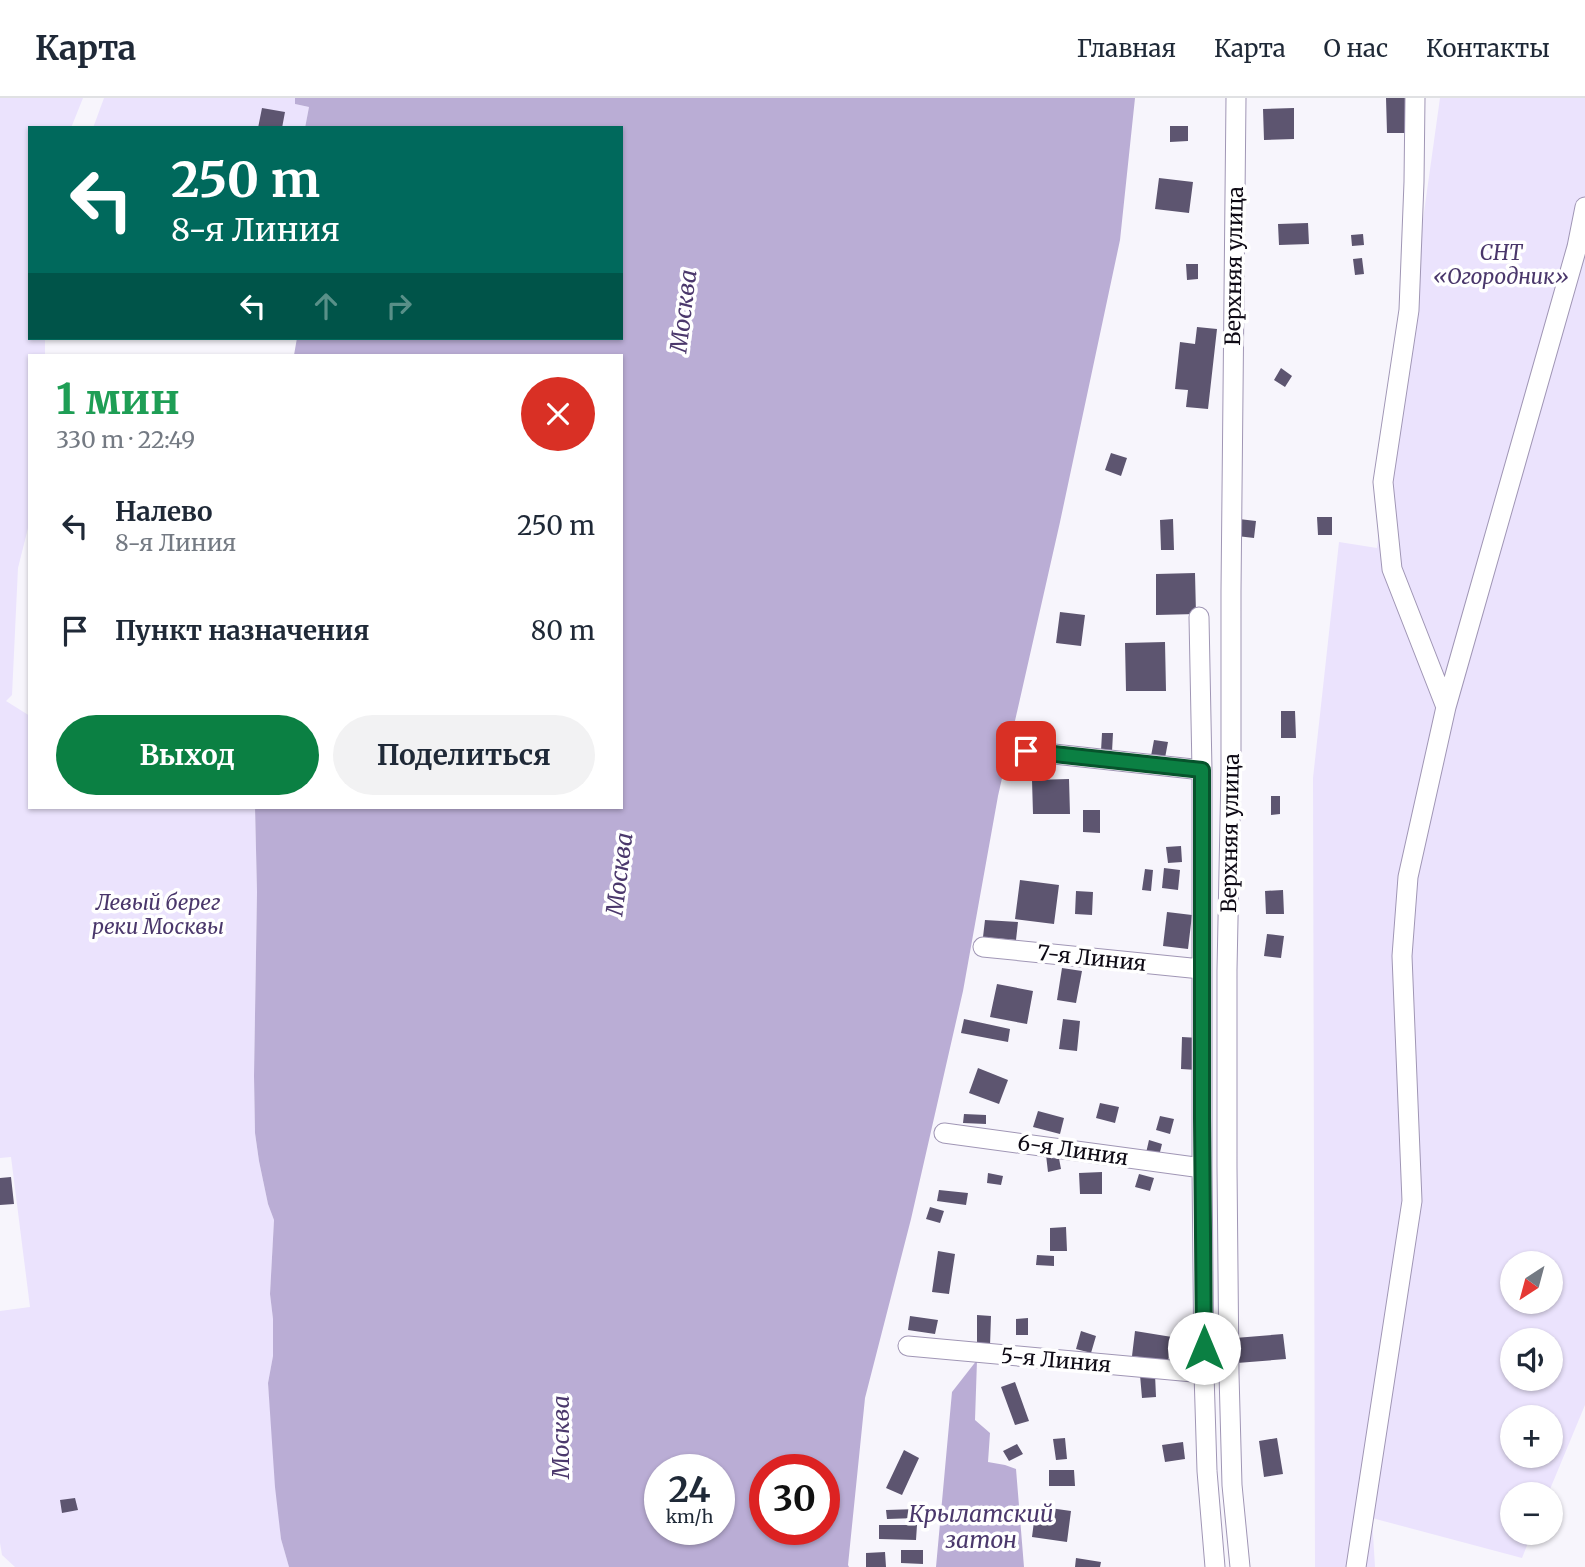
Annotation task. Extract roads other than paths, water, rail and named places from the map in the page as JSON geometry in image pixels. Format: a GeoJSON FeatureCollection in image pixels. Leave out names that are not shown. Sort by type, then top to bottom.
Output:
{"type":"FeatureCollection","features":[{"type":"Feature","properties":{"kind":"street","name":"Верхняя улица"},"geometry":{"type":"LineString","coordinates":[[1236,98],[1227,1167],[1228,1374],[1232,1485],[1240,1567]]}},
{"type":"Feature","properties":{"kind":"street"},"geometry":{"type":"LineString","coordinates":[[1415,98],[1409,310],[1383,482],[1392,569],[1446,707]]}},
{"type":"Feature","properties":{"kind":"street"},"geometry":{"type":"LineString","coordinates":[[1356,1567],[1412,1201],[1402,956],[1408,877],[1446,707],[1577,247],[1585,207]]}},
{"type":"Feature","properties":{"kind":"street"},"geometry":{"type":"LineString","coordinates":[[1199,617],[1204,1373],[1207,1471],[1215,1567]]}},
{"type":"Feature","properties":{"kind":"street"},"geometry":{"type":"LineString","coordinates":[[1026,751],[1202,770]]}},
{"type":"Feature","properties":{"kind":"street","name":"7-я Линия"},"geometry":{"type":"LineString","coordinates":[[983,947],[1201,969]]}},
{"type":"Feature","properties":{"kind":"street","name":"6-я Линия"},"geometry":{"type":"LineString","coordinates":[[944,1133],[1202,1168]]}},
{"type":"Feature","properties":{"kind":"street","name":"5-я Линия"},"geometry":{"type":"LineString","coordinates":[[908,1346],[1204,1373]]}},
{"type":"Feature","properties":{"kind":"water","name":"Москва"},"geometry":{"type":"Polygon","coordinates":[[[295,98],[1135,98],[1120,240],[998,796],[963,991],[911,1219],[865,1398],[849,1567],[289,1567],[281,1539],[275,1487],[268,1383],[273,1356],[270,1294],[274,1220],[268,1204],[255,1133],[255,809],[623,809],[623,354],[294,354],[297,340],[623,340],[623,126],[305,126],[309,107],[295,104],[295,98]]]}},
{"type":"Feature","properties":{"kind":"water","name":"Крылатский затон"},"geometry":{"type":"Polygon","coordinates":[[[977,1360],[975,1420],[990,1433],[988,1462],[1016,1469],[1024,1567],[936,1567],[952,1392],[977,1360]]]}},
{"type":"Feature","properties":{"kind":"park label","name":"СНТ «Огородник»"},"geometry":{"type":"Point","coordinates":[1501,264]}},
{"type":"Feature","properties":{"kind":"park label","name":"Левый берег реки Москвы"},"geometry":{"type":"Point","coordinates":[158,914]}}]}
